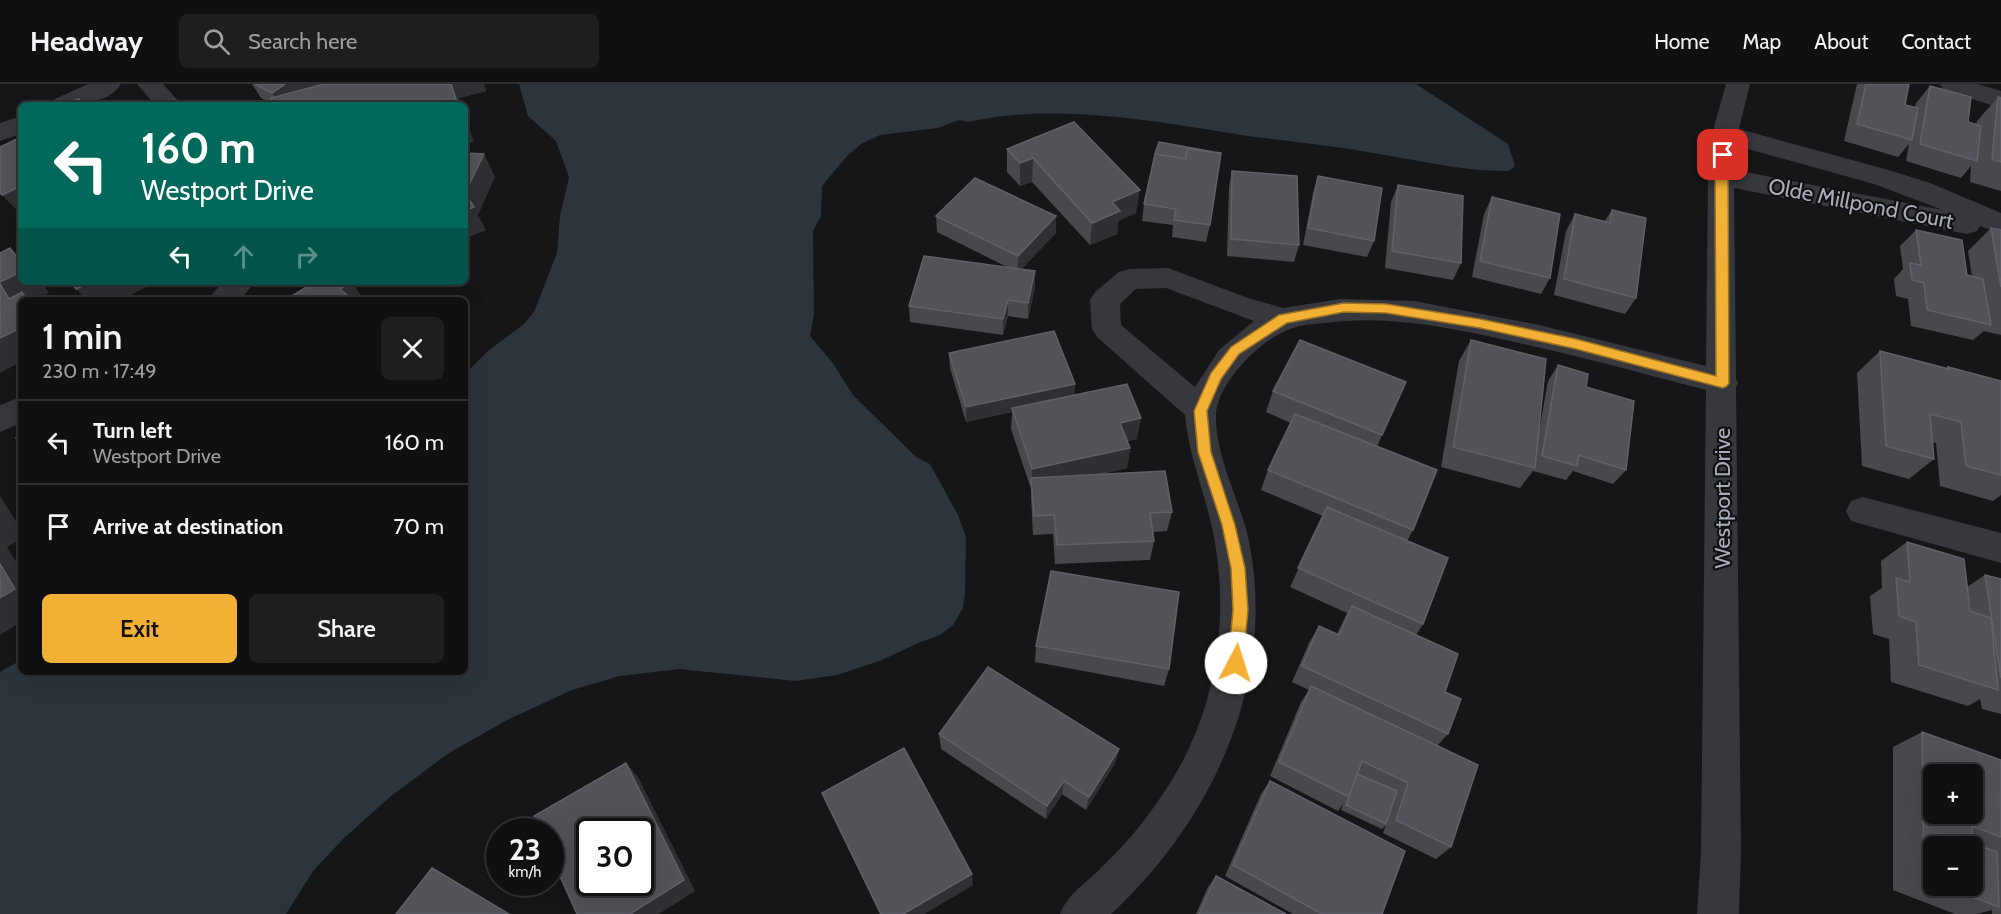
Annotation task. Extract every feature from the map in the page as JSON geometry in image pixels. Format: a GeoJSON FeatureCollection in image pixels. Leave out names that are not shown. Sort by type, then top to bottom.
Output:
{"type":"FeatureCollection","features":[{"type":"Feature","properties":{"kind":"street"},"geometry":{"type":"LineString","coordinates":[[71,102],[110,84]]}},
{"type":"Feature","properties":{"kind":"street"},"geometry":{"type":"LineString","coordinates":[[149,84],[166,102]]}},
{"type":"Feature","properties":{"kind":"street","name":"Westport Drive"},"geometry":{"type":"LineString","coordinates":[[1718,914],[1721,841],[1723,383],[1721,176],[1725,134],[1738,84]]}},
{"type":"Feature","properties":{"kind":"street"},"geometry":{"type":"LineString","coordinates":[[1952,84],[2001,100]]}},
{"type":"Feature","properties":{"kind":"street"},"geometry":{"type":"LineString","coordinates":[[0,133],[18,125]]}},
{"type":"Feature","properties":{"kind":"street","name":"Olde Millpond Court"},"geometry":{"type":"LineString","coordinates":[[1725,134],[1892,180],[2001,224]]}},
{"type":"Feature","properties":{"kind":"street","name":"Olde Millpond Court"},"geometry":{"type":"LineString","coordinates":[[1721,176],[2001,230]]}},
{"type":"Feature","properties":{"kind":"street"},"geometry":{"type":"LineString","coordinates":[[1201,411],[1171,381],[1138,357],[1107,329],[1105,300],[1130,279],[1168,279],[1239,306],[1283,319]]}},
{"type":"Feature","properties":{"kind":"street"},"geometry":{"type":"LineString","coordinates":[[225,297],[238,285]]}},
{"type":"Feature","properties":{"kind":"street"},"geometry":{"type":"LineString","coordinates":[[1081,914],[1109,891],[1149,849],[1184,798],[1209,749],[1228,695],[1236,663],[1241,610],[1238,568],[1228,525],[1204,452],[1201,411],[1215,376],[1235,350],[1283,319],[1344,308],[1386,308],[1433,315],[1576,344],[1723,383]]}},
{"type":"Feature","properties":{"kind":"street"},"geometry":{"type":"LineString","coordinates":[[0,419],[18,410]]}},
{"type":"Feature","properties":{"kind":"street"},"geometry":{"type":"LineString","coordinates":[[1863,512],[2001,548]]}},
{"type":"Feature","properties":{"kind":"shaded area"},"geometry":{"type":"Polygon","coordinates":[[[519,84],[1416,84],[1508,144],[1515,166],[1509,171],[1461,168],[1143,120],[1072,114],[1002,116],[968,122],[959,120],[938,128],[880,135],[861,144],[847,156],[822,186],[821,216],[813,231],[814,314],[810,336],[832,362],[853,395],[916,457],[930,464],[958,515],[966,537],[965,592],[963,608],[953,625],[940,635],[882,660],[837,675],[796,681],[679,669],[620,676],[572,690],[507,720],[449,753],[391,796],[343,839],[313,871],[286,914],[0,914],[0,672],[18,662],[18,675],[468,675],[468,371],[489,350],[524,324],[534,312],[557,253],[560,216],[569,177],[556,141],[528,116],[519,84]]]}},
{"type":"Feature","properties":{"kind":"building"},"geometry":{"type":"Polygon","coordinates":[[[255,84],[285,84],[272,93],[255,84]]]}},
{"type":"Feature","properties":{"kind":"building"},"geometry":{"type":"Polygon","coordinates":[[[324,84],[451,84],[457,102],[272,102],[271,98],[324,84]]]}},
{"type":"Feature","properties":{"kind":"building"},"geometry":{"type":"Polygon","coordinates":[[[1866,84],[1909,84],[1905,105],[1918,108],[1912,140],[1857,124],[1866,84]]]}},
{"type":"Feature","properties":{"kind":"building"},"geometry":{"type":"Polygon","coordinates":[[[1930,86],[1971,97],[1968,122],[1981,126],[1977,161],[1920,144],[1930,86]]]}},
{"type":"Feature","properties":{"kind":"building"},"geometry":{"type":"Polygon","coordinates":[[[1998,97],[2001,98],[2001,162],[1992,159],[1998,97]]]}},
{"type":"Feature","properties":{"kind":"building"},"geometry":{"type":"Polygon","coordinates":[[[1074,122],[1140,190],[1112,202],[1120,211],[1092,223],[1033,158],[1020,163],[1007,149],[1074,122]]]}},
{"type":"Feature","properties":{"kind":"building"},"geometry":{"type":"Polygon","coordinates":[[[18,138],[18,187],[2,195],[0,193],[0,147],[18,138]]]}},
{"type":"Feature","properties":{"kind":"building"},"geometry":{"type":"Polygon","coordinates":[[[1159,142],[1214,152],[1187,149],[1185,159],[1155,154],[1159,142]]]}},
{"type":"Feature","properties":{"kind":"building"},"geometry":{"type":"Polygon","coordinates":[[[1187,149],[1221,153],[1210,225],[1174,220],[1176,209],[1144,204],[1155,154],[1186,159],[1187,149]]]}},
{"type":"Feature","properties":{"kind":"building"},"geometry":{"type":"Polygon","coordinates":[[[468,153],[484,154],[468,187],[468,153]]]}},
{"type":"Feature","properties":{"kind":"building"},"geometry":{"type":"Polygon","coordinates":[[[1232,171],[1297,176],[1299,245],[1231,239],[1232,171]]]}},
{"type":"Feature","properties":{"kind":"building"},"geometry":{"type":"Polygon","coordinates":[[[1318,176],[1382,188],[1374,241],[1308,228],[1318,176]]]}},
{"type":"Feature","properties":{"kind":"building"},"geometry":{"type":"Polygon","coordinates":[[[975,178],[1056,216],[1018,256],[936,216],[975,178]]]}},
{"type":"Feature","properties":{"kind":"building"},"geometry":{"type":"Polygon","coordinates":[[[1398,185],[1463,196],[1461,263],[1392,251],[1398,185]]]}},
{"type":"Feature","properties":{"kind":"building"},"geometry":{"type":"Polygon","coordinates":[[[1492,197],[1560,214],[1550,278],[1480,261],[1492,197]]]}},
{"type":"Feature","properties":{"kind":"building"},"geometry":{"type":"Polygon","coordinates":[[[468,198],[474,207],[468,210],[468,198]]]}},
{"type":"Feature","properties":{"kind":"building"},"geometry":{"type":"Polygon","coordinates":[[[1612,210],[1646,218],[1636,298],[1564,279],[1575,214],[1610,223],[1612,210]]]}},
{"type":"Feature","properties":{"kind":"building"},"geometry":{"type":"Polygon","coordinates":[[[1991,228],[2001,230],[2001,287],[1991,228]]]}},
{"type":"Feature","properties":{"kind":"building"},"geometry":{"type":"Polygon","coordinates":[[[1916,230],[1962,240],[1967,275],[1983,279],[1991,325],[1927,310],[1924,283],[1912,280],[1910,263],[1921,265],[1916,230]]]}},
{"type":"Feature","properties":{"kind":"building"},"geometry":{"type":"Polygon","coordinates":[[[10,248],[18,259],[18,273],[0,282],[0,253],[10,248]]]}},
{"type":"Feature","properties":{"kind":"building"},"geometry":{"type":"Polygon","coordinates":[[[924,256],[1035,271],[1028,303],[1008,300],[1003,319],[909,306],[924,256]]]}},
{"type":"Feature","properties":{"kind":"building"},"geometry":{"type":"Polygon","coordinates":[[[0,284],[9,299],[22,292],[25,297],[18,297],[18,329],[0,338],[0,284]]]}},
{"type":"Feature","properties":{"kind":"building"},"geometry":{"type":"Polygon","coordinates":[[[73,285],[85,285],[76,289],[73,285]]]}},
{"type":"Feature","properties":{"kind":"building"},"geometry":{"type":"Polygon","coordinates":[[[310,285],[346,285],[340,289],[349,297],[290,297],[310,285]]]}},
{"type":"Feature","properties":{"kind":"building"},"geometry":{"type":"Polygon","coordinates":[[[1054,331],[1075,384],[966,407],[949,353],[1054,331]]]}},
{"type":"Feature","properties":{"kind":"building"},"geometry":{"type":"Polygon","coordinates":[[[1300,340],[1406,382],[1382,435],[1273,391],[1300,340]]]}},
{"type":"Feature","properties":{"kind":"building"},"geometry":{"type":"Polygon","coordinates":[[[1471,340],[1546,359],[1535,468],[1453,447],[1471,340]]]}},
{"type":"Feature","properties":{"kind":"building"},"geometry":{"type":"Polygon","coordinates":[[[1880,351],[2001,381],[2001,475],[1966,466],[1961,422],[1930,414],[1934,459],[1886,446],[1880,351]]]}},
{"type":"Feature","properties":{"kind":"building"},"geometry":{"type":"Polygon","coordinates":[[[1558,365],[1588,374],[1586,387],[1634,401],[1626,470],[1579,455],[1577,466],[1542,456],[1558,365]]]}},
{"type":"Feature","properties":{"kind":"building"},"geometry":{"type":"Polygon","coordinates":[[[1127,384],[1141,418],[1120,423],[1130,448],[1032,469],[1012,408],[1127,384]]]}},
{"type":"Feature","properties":{"kind":"building"},"geometry":{"type":"Polygon","coordinates":[[[1295,414],[1437,470],[1413,530],[1268,470],[1295,414]]]}},
{"type":"Feature","properties":{"kind":"building"},"geometry":{"type":"Polygon","coordinates":[[[1165,471],[1172,512],[1150,513],[1154,541],[1057,545],[1054,515],[1034,516],[1031,478],[1165,471]]]}},
{"type":"Feature","properties":{"kind":"building"},"geometry":{"type":"Polygon","coordinates":[[[1327,507],[1448,558],[1423,624],[1298,568],[1327,507]]]}},
{"type":"Feature","properties":{"kind":"building"},"geometry":{"type":"Polygon","coordinates":[[[1907,542],[1964,559],[1970,611],[1991,618],[1998,690],[1919,665],[1916,622],[1899,616],[1896,578],[1910,582],[1907,542]]]}},
{"type":"Feature","properties":{"kind":"building"},"geometry":{"type":"Polygon","coordinates":[[[0,564],[15,589],[0,598],[0,564]]]}},
{"type":"Feature","properties":{"kind":"building"},"geometry":{"type":"Polygon","coordinates":[[[1051,571],[1179,592],[1169,669],[1036,646],[1051,571]]]}},
{"type":"Feature","properties":{"kind":"building"},"geometry":{"type":"Polygon","coordinates":[[[1985,575],[2001,579],[2001,678],[1985,575]]]}},
{"type":"Feature","properties":{"kind":"building"},"geometry":{"type":"Polygon","coordinates":[[[1352,606],[1458,654],[1445,692],[1461,699],[1448,734],[1302,666],[1319,626],[1339,635],[1352,606]]]}},
{"type":"Feature","properties":{"kind":"building"},"geometry":{"type":"Polygon","coordinates":[[[988,667],[1119,749],[1089,797],[1064,781],[1047,806],[939,734],[988,667]]]}},
{"type":"Feature","properties":{"kind":"building"},"geometry":{"type":"Polygon","coordinates":[[[1311,686],[1478,765],[1451,847],[1396,820],[1408,783],[1362,761],[1349,797],[1279,762],[1311,686]]]}},
{"type":"Feature","properties":{"kind":"building"},"geometry":{"type":"Polygon","coordinates":[[[1922,732],[2001,760],[2001,837],[1972,826],[1972,836],[1923,836],[1923,824],[1983,824],[1983,764],[1923,764],[1923,806],[1922,732]]]}},
{"type":"Feature","properties":{"kind":"building"},"geometry":{"type":"Polygon","coordinates":[[[904,748],[972,874],[903,914],[881,914],[822,793],[904,748]]]}},
{"type":"Feature","properties":{"kind":"building"},"geometry":{"type":"Polygon","coordinates":[[[626,763],[653,818],[576,818],[576,896],[654,896],[654,819],[684,880],[630,914],[577,914],[564,885],[564,818],[535,818],[534,816],[626,763]]]}},
{"type":"Feature","properties":{"kind":"building"},"geometry":{"type":"Polygon","coordinates":[[[1357,774],[1397,791],[1386,824],[1346,805],[1357,774]]]}},
{"type":"Feature","properties":{"kind":"building"},"geometry":{"type":"Polygon","coordinates":[[[1270,781],[1405,851],[1382,914],[1322,914],[1233,865],[1270,781]]]}},
{"type":"Feature","properties":{"kind":"building"},"geometry":{"type":"Polygon","coordinates":[[[1983,847],[1997,852],[1999,907],[1970,896],[1983,896],[1983,847]]]}},
{"type":"Feature","properties":{"kind":"building"},"geometry":{"type":"Polygon","coordinates":[[[432,868],[509,914],[396,914],[432,868]]]}},
{"type":"Feature","properties":{"kind":"building"},"geometry":{"type":"Polygon","coordinates":[[[1216,876],[1286,914],[1199,914],[1216,876]]]}},
{"type":"Feature","properties":{"kind":"route"},"geometry":{"type":"LineString","coordinates":[[1236,663],[1241,610],[1238,568],[1228,525],[1204,452],[1201,411],[1215,376],[1235,350],[1283,319],[1344,308],[1386,308],[1480,323],[1576,344],[1723,383],[1721,176],[1723,155]]}}]}
